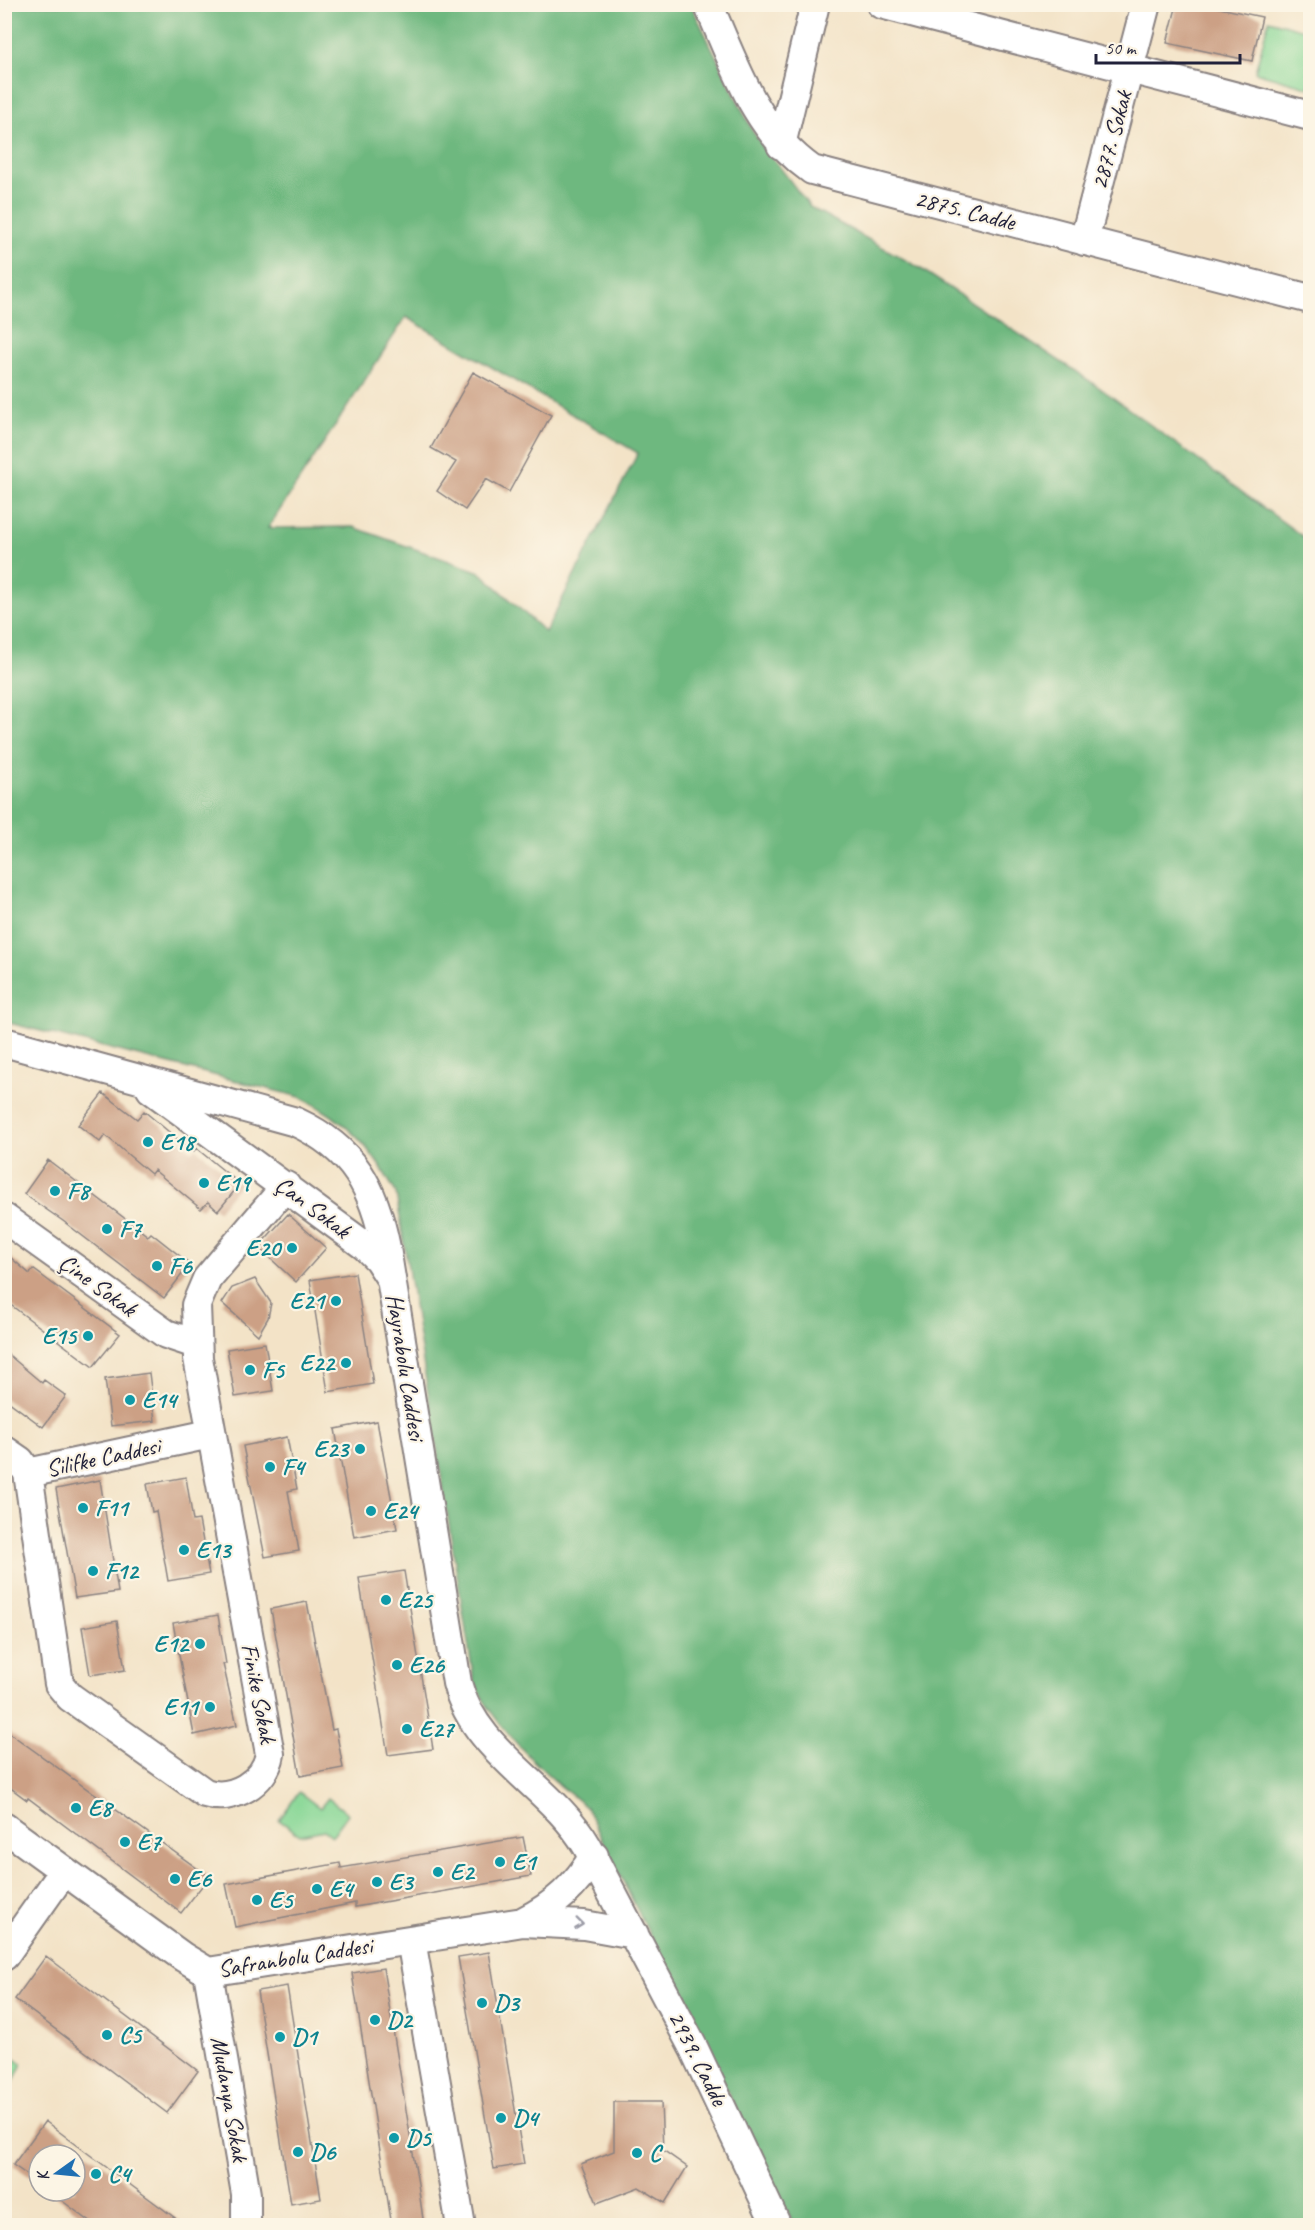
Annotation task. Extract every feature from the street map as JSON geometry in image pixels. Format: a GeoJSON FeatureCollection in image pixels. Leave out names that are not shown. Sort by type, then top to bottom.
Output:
{"type":"FeatureCollection","features":[{"type":"Feature","properties":{"kind":"street","name":"2875. Cadde"},"geometry":{"type":"LineString","coordinates":[[708,4],[755,109],[781,145],[812,171],[1311,299]]}},
{"type":"Feature","properties":{"kind":"street"},"geometry":{"type":"LineString","coordinates":[[781,145],[815,4]]}},
{"type":"Feature","properties":{"kind":"street"},"geometry":{"type":"LineString","coordinates":[[881,4],[1311,116]]}},
{"type":"Feature","properties":{"kind":"street","name":"2877. Sokak"},"geometry":{"type":"LineString","coordinates":[[1083,241],[1131,69],[1146,4]]}},
{"type":"Feature","properties":{"kind":"street","name":"Hayrabolu Caddesi"},"geometry":{"type":"LineString","coordinates":[[4,1042],[284,1118],[307,1127],[334,1145],[355,1167],[374,1200],[393,1283],[457,1683],[462,1701],[478,1728],[567,1818],[594,1856],[613,1893]]}},
{"type":"Feature","properties":{"kind":"street","name":"Çan Sokak"},"geometry":{"type":"LineString","coordinates":[[134,1078],[286,1186],[365,1246],[381,1263],[393,1283]]}},
{"type":"Feature","properties":{"kind":"street","name":"Finike Sokak"},"geometry":{"type":"LineString","coordinates":[[28,1473],[52,1638],[62,1689],[205,1793],[224,1796],[253,1783],[266,1766],[270,1754],[210,1434],[196,1344],[196,1305],[204,1285],[286,1186]]}},
{"type":"Feature","properties":{"kind":"street","name":"Çine Sokak"},"geometry":{"type":"LineString","coordinates":[[4,1218],[166,1334],[196,1344]]}},
{"type":"Feature","properties":{"kind":"street","name":"Silifke Caddesi"},"geometry":{"type":"LineString","coordinates":[[4,1450],[20,1461],[28,1473],[210,1434]]}},
{"type":"Feature","properties":{"kind":"street","name":"Safranbolu Caddesi"},"geometry":{"type":"LineString","coordinates":[[4,1827],[192,1964],[208,1972],[523,1922],[584,1925],[634,1934]]}},
{"type":"Feature","properties":{"kind":"street","name":"Safranbolu Caddesi"},"geometry":{"type":"LineString","coordinates":[[523,1922],[559,1900],[579,1879],[594,1856]]}},
{"type":"Feature","properties":{"kind":"street"},"geometry":{"type":"LineString","coordinates":[[4,1956],[64,1871]]}},
{"type":"Feature","properties":{"kind":"street","name":"2939. Cadde"},"geometry":{"type":"LineString","coordinates":[[613,1893],[711,2082],[776,2225]]}},
{"type":"Feature","properties":{"kind":"street"},"geometry":{"type":"LineString","coordinates":[[411,1940],[460,2226]]}},
{"type":"Feature","properties":{"kind":"street","name":"Mudanya Sokak"},"geometry":{"type":"LineString","coordinates":[[208,1972],[246,2194],[246,2226]]}},
{"type":"Feature","properties":{"kind":"green space"},"geometry":{"type":"Polygon","coordinates":[[[4,5],[691,5],[753,132],[810,207],[918,267],[1096,385],[1310,542],[1310,2225],[794,2225],[586,1807],[554,1781],[522,1750],[494,1716],[474,1681],[396,1193],[377,1162],[367,1148],[345,1126],[300,1097],[5,1022],[4,5]],[[406,317],[268,528],[353,527],[480,572],[545,632],[638,453],[406,317]]]}},
{"type":"Feature","properties":{"kind":"green space"},"geometry":{"type":"Polygon","coordinates":[[[1269,20],[1310,32],[1310,88],[1255,72],[1269,20]]]}},
{"type":"Feature","properties":{"kind":"green space"},"geometry":{"type":"Polygon","coordinates":[[[299,1792],[320,1808],[328,1798],[348,1814],[332,1836],[324,1830],[300,1835],[279,1820],[299,1792]]]}},
{"type":"Feature","properties":{"kind":"green space"},"geometry":{"type":"Polygon","coordinates":[[[4,2052],[22,2064],[7,2094],[4,2093],[4,2052]]]}},
{"type":"Feature","properties":{"kind":"building"},"geometry":{"type":"Polygon","coordinates":[[[1177,4],[1201,4],[1262,17],[1252,61],[1167,43],[1177,4]]]}},
{"type":"Feature","properties":{"kind":"building"},"geometry":{"type":"Polygon","coordinates":[[[473,372],[551,415],[509,492],[486,479],[465,510],[437,491],[456,462],[431,448],[473,372]]]}},
{"type":"Feature","properties":{"kind":"building"},"geometry":{"type":"Polygon","coordinates":[[[103,1093],[137,1119],[144,1111],[193,1152],[196,1148],[240,1184],[218,1211],[208,1202],[201,1209],[154,1170],[151,1174],[105,1135],[100,1142],[78,1125],[103,1093]]]}},
{"type":"Feature","properties":{"kind":"building"},"geometry":{"type":"Polygon","coordinates":[[[48,1160],[148,1236],[151,1233],[190,1264],[164,1298],[24,1194],[48,1160]]]}},
{"type":"Feature","properties":{"kind":"building","name":"E20"},"geometry":{"type":"Polygon","coordinates":[[[288,1214],[326,1248],[296,1282],[258,1247],[288,1214]]]}},
{"type":"Feature","properties":{"kind":"building"},"geometry":{"type":"Polygon","coordinates":[[[4,1252],[30,1274],[33,1269],[120,1334],[93,1367],[4,1300],[4,1252]]]}},
{"type":"Feature","properties":{"kind":"building"},"geometry":{"type":"Polygon","coordinates":[[[355,1273],[373,1384],[328,1392],[310,1280],[355,1273]]]}},
{"type":"Feature","properties":{"kind":"building"},"geometry":{"type":"Polygon","coordinates":[[[255,1279],[271,1303],[268,1318],[258,1335],[222,1303],[232,1288],[255,1279]]]}},
{"type":"Feature","properties":{"kind":"building","name":"F5"},"geometry":{"type":"Polygon","coordinates":[[[265,1343],[273,1391],[235,1397],[227,1349],[265,1343]]]}},
{"type":"Feature","properties":{"kind":"building"},"geometry":{"type":"Polygon","coordinates":[[[4,1351],[42,1383],[44,1380],[66,1396],[43,1427],[4,1398],[4,1351]]]}},
{"type":"Feature","properties":{"kind":"building","name":"E14"},"geometry":{"type":"Polygon","coordinates":[[[149,1373],[155,1421],[111,1426],[105,1379],[149,1373]]]}},
{"type":"Feature","properties":{"kind":"building"},"geometry":{"type":"Polygon","coordinates":[[[377,1421],[397,1529],[354,1537],[335,1429],[377,1421]]]}},
{"type":"Feature","properties":{"kind":"building"},"geometry":{"type":"Polygon","coordinates":[[[287,1437],[297,1489],[288,1491],[299,1551],[265,1557],[243,1446],[287,1437]]]}},
{"type":"Feature","properties":{"kind":"building"},"geometry":{"type":"Polygon","coordinates":[[[186,1477],[193,1521],[199,1520],[209,1574],[168,1581],[156,1511],[152,1512],[147,1484],[186,1477]]]}},
{"type":"Feature","properties":{"kind":"building"},"geometry":{"type":"Polygon","coordinates":[[[100,1480],[118,1592],[75,1598],[56,1489],[100,1480]]]}},
{"type":"Feature","properties":{"kind":"building"},"geometry":{"type":"Polygon","coordinates":[[[404,1571],[433,1749],[388,1755],[359,1578],[404,1571]]]}},
{"type":"Feature","properties":{"kind":"building"},"geometry":{"type":"Polygon","coordinates":[[[307,1602],[332,1730],[336,1729],[343,1768],[300,1776],[271,1609],[307,1602]]]}},
{"type":"Feature","properties":{"kind":"building"},"geometry":{"type":"Polygon","coordinates":[[[218,1615],[226,1664],[223,1664],[237,1725],[194,1735],[173,1623],[218,1615]]]}},
{"type":"Feature","properties":{"kind":"building"},"geometry":{"type":"Polygon","coordinates":[[[117,1621],[125,1670],[90,1675],[82,1627],[117,1621]]]}},
{"type":"Feature","properties":{"kind":"building"},"geometry":{"type":"Polygon","coordinates":[[[4,1729],[209,1877],[181,1913],[28,1798],[27,1800],[4,1783],[4,1729]]]}},
{"type":"Feature","properties":{"kind":"building"},"geometry":{"type":"Polygon","coordinates":[[[523,1837],[531,1876],[355,1907],[355,1903],[235,1927],[226,1884],[340,1863],[341,1868],[523,1837]]]}},
{"type":"Feature","properties":{"kind":"building"},"geometry":{"type":"Polygon","coordinates":[[[489,1952],[524,2164],[494,2169],[458,1957],[489,1952]]]}},
{"type":"Feature","properties":{"kind":"building","name":"C5"},"geometry":{"type":"Polygon","coordinates":[[[46,1956],[198,2071],[167,2113],[15,1999],[46,1956]]]}},
{"type":"Feature","properties":{"kind":"building"},"geometry":{"type":"Polygon","coordinates":[[[383,1968],[424,2226],[392,2226],[389,2208],[352,1973],[383,1968]]]}},
{"type":"Feature","properties":{"kind":"building"},"geometry":{"type":"Polygon","coordinates":[[[287,1986],[321,2199],[291,2204],[257,1991],[287,1986]]]}},
{"type":"Feature","properties":{"kind":"building","name":"C"},"geometry":{"type":"Polygon","coordinates":[[[614,2102],[661,2102],[663,2150],[687,2167],[665,2203],[639,2187],[597,2203],[581,2164],[614,2151],[614,2102]]]}},
{"type":"Feature","properties":{"kind":"building","name":"C4"},"geometry":{"type":"Polygon","coordinates":[[[45,2121],[75,2143],[29,2143],[45,2121]]]}},
{"type":"Feature","properties":{"kind":"building","name":"C4"},"geometry":{"type":"Polygon","coordinates":[[[27,2146],[27,2175],[13,2165],[27,2146]]]}},
{"type":"Feature","properties":{"kind":"building","name":"C4"},"geometry":{"type":"Polygon","coordinates":[[[87,2152],[186,2226],[96,2226],[65,2203],[87,2203],[87,2152]]]}},
{"type":"Feature","properties":{"kind":"place","name":"E18"},"geometry":{"type":"Point","coordinates":[148,1142]}},
{"type":"Feature","properties":{"kind":"place","name":"E19"},"geometry":{"type":"Point","coordinates":[204,1183]}},
{"type":"Feature","properties":{"kind":"place","name":"F8"},"geometry":{"type":"Point","coordinates":[55,1191]}},
{"type":"Feature","properties":{"kind":"place","name":"F7"},"geometry":{"type":"Point","coordinates":[107,1229]}},
{"type":"Feature","properties":{"kind":"place","name":"E20"},"geometry":{"type":"Point","coordinates":[292,1248]}},
{"type":"Feature","properties":{"kind":"place","name":"F6"},"geometry":{"type":"Point","coordinates":[157,1266]}},
{"type":"Feature","properties":{"kind":"place","name":"E21"},"geometry":{"type":"Point","coordinates":[336,1301]}},
{"type":"Feature","properties":{"kind":"place","name":"E15"},"geometry":{"type":"Point","coordinates":[88,1336]}},
{"type":"Feature","properties":{"kind":"place","name":"E22"},"geometry":{"type":"Point","coordinates":[346,1363]}},
{"type":"Feature","properties":{"kind":"place","name":"F5"},"geometry":{"type":"Point","coordinates":[250,1370]}},
{"type":"Feature","properties":{"kind":"place","name":"E14"},"geometry":{"type":"Point","coordinates":[130,1400]}},
{"type":"Feature","properties":{"kind":"place","name":"E23"},"geometry":{"type":"Point","coordinates":[360,1449]}},
{"type":"Feature","properties":{"kind":"place","name":"F4"},"geometry":{"type":"Point","coordinates":[270,1467]}},
{"type":"Feature","properties":{"kind":"place","name":"F11"},"geometry":{"type":"Point","coordinates":[83,1508]}},
{"type":"Feature","properties":{"kind":"place","name":"E24"},"geometry":{"type":"Point","coordinates":[371,1511]}},
{"type":"Feature","properties":{"kind":"place","name":"E13"},"geometry":{"type":"Point","coordinates":[184,1550]}},
{"type":"Feature","properties":{"kind":"place","name":"F12"},"geometry":{"type":"Point","coordinates":[93,1571]}},
{"type":"Feature","properties":{"kind":"place","name":"E25"},"geometry":{"type":"Point","coordinates":[386,1600]}},
{"type":"Feature","properties":{"kind":"place","name":"E12"},"geometry":{"type":"Point","coordinates":[200,1644]}},
{"type":"Feature","properties":{"kind":"place","name":"E26"},"geometry":{"type":"Point","coordinates":[397,1665]}},
{"type":"Feature","properties":{"kind":"place","name":"E11"},"geometry":{"type":"Point","coordinates":[210,1707]}},
{"type":"Feature","properties":{"kind":"place","name":"E27"},"geometry":{"type":"Point","coordinates":[407,1729]}},
{"type":"Feature","properties":{"kind":"place","name":"E8"},"geometry":{"type":"Point","coordinates":[76,1808]}},
{"type":"Feature","properties":{"kind":"place","name":"E7"},"geometry":{"type":"Point","coordinates":[125,1842]}},
{"type":"Feature","properties":{"kind":"place","name":"E1"},"geometry":{"type":"Point","coordinates":[500,1862]}},
{"type":"Feature","properties":{"kind":"place","name":"E2"},"geometry":{"type":"Point","coordinates":[438,1872]}},
{"type":"Feature","properties":{"kind":"place","name":"E6"},"geometry":{"type":"Point","coordinates":[175,1879]}},
{"type":"Feature","properties":{"kind":"place","name":"E3"},"geometry":{"type":"Point","coordinates":[377,1882]}},
{"type":"Feature","properties":{"kind":"place","name":"E4"},"geometry":{"type":"Point","coordinates":[317,1889]}},
{"type":"Feature","properties":{"kind":"place","name":"E5"},"geometry":{"type":"Point","coordinates":[257,1900]}},
{"type":"Feature","properties":{"kind":"place","name":"D3"},"geometry":{"type":"Point","coordinates":[482,2003]}},
{"type":"Feature","properties":{"kind":"place","name":"D2"},"geometry":{"type":"Point","coordinates":[375,2020]}},
{"type":"Feature","properties":{"kind":"place","name":"C5"},"geometry":{"type":"Point","coordinates":[107,2035]}},
{"type":"Feature","properties":{"kind":"place","name":"D1"},"geometry":{"type":"Point","coordinates":[280,2037]}},
{"type":"Feature","properties":{"kind":"place","name":"D4"},"geometry":{"type":"Point","coordinates":[501,2118]}},
{"type":"Feature","properties":{"kind":"place","name":"D5"},"geometry":{"type":"Point","coordinates":[394,2138]}},
{"type":"Feature","properties":{"kind":"place","name":"D6"},"geometry":{"type":"Point","coordinates":[298,2152]}},
{"type":"Feature","properties":{"kind":"place","name":"C"},"geometry":{"type":"Point","coordinates":[637,2153]}},
{"type":"Feature","properties":{"kind":"place","name":"C4"},"geometry":{"type":"Point","coordinates":[96,2174]}}]}
